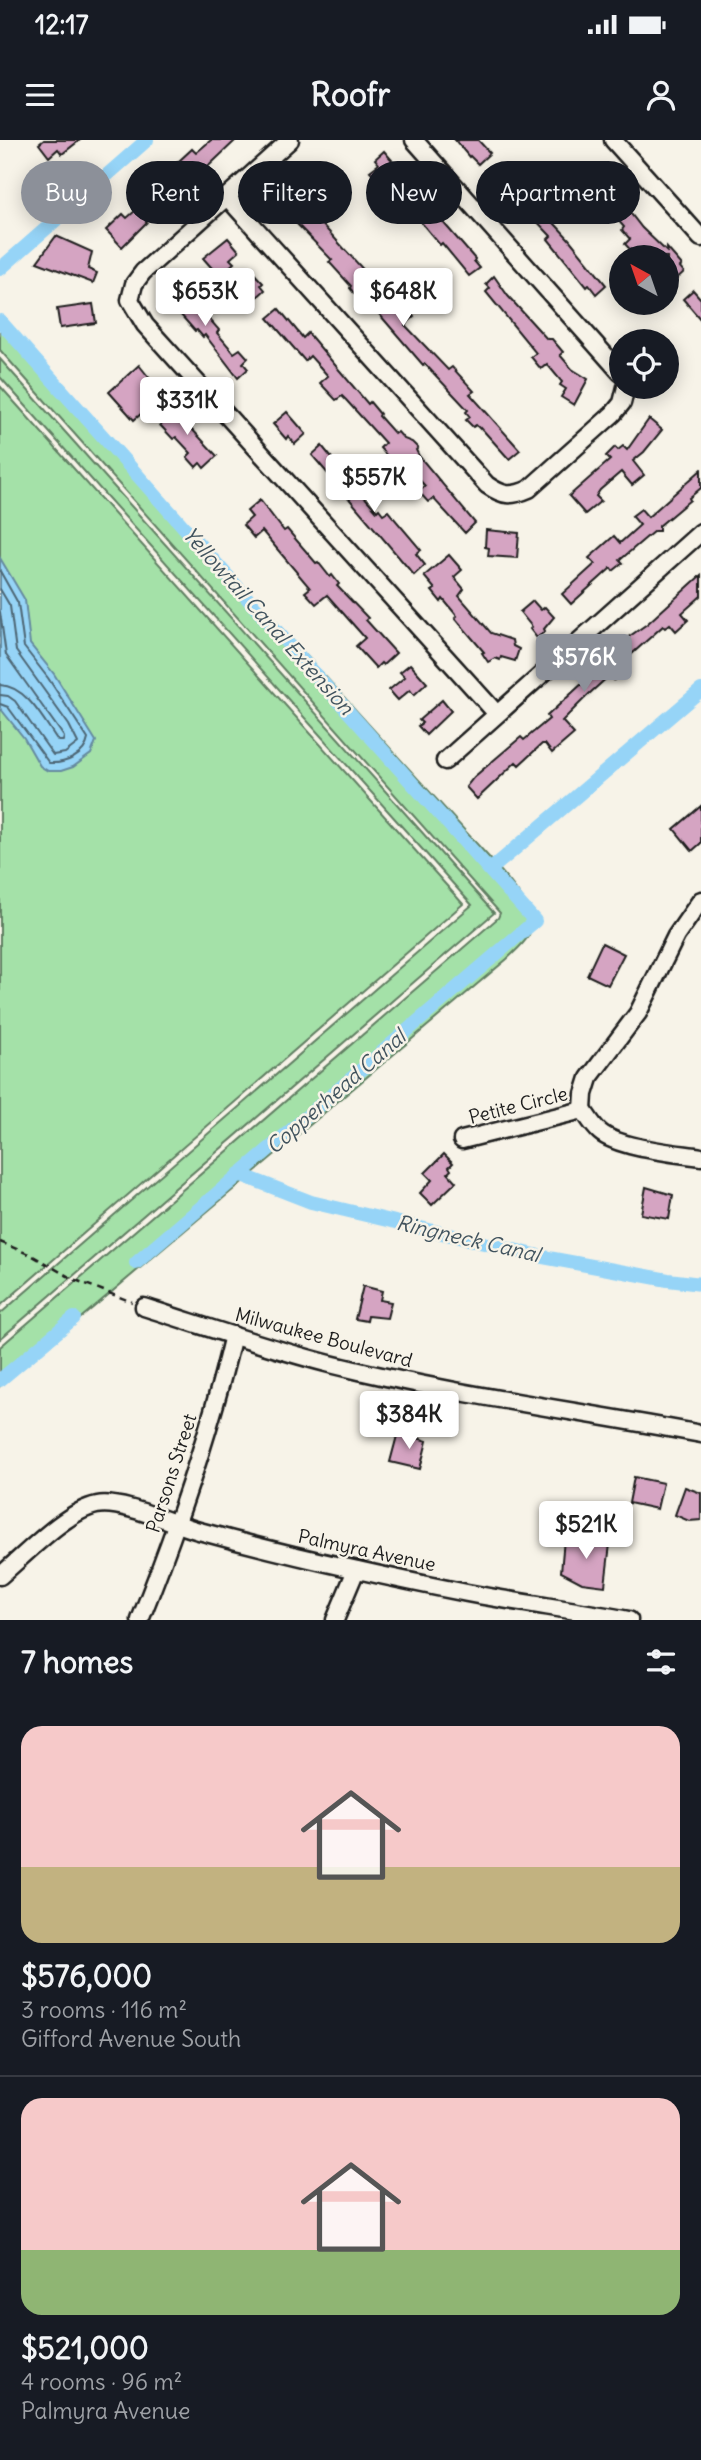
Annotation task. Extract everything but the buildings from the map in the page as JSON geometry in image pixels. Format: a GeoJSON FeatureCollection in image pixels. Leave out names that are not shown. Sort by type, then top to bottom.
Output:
{"type":"FeatureCollection","features":[{"type":"Feature","properties":{"kind":"street"},"geometry":{"type":"LineString","coordinates":[[290,140],[143,272],[134,284],[130,300],[145,325],[497,714]]}},
{"type":"Feature","properties":{"kind":"street"},"geometry":{"type":"LineString","coordinates":[[414,140],[609,359]]}},
{"type":"Feature","properties":{"kind":"street"},"geometry":{"type":"LineString","coordinates":[[613,140],[701,238]]}},
{"type":"Feature","properties":{"kind":"street"},"geometry":{"type":"LineString","coordinates":[[227,197],[487,485],[500,494],[515,496],[529,489],[612,414],[623,399]]}},
{"type":"Feature","properties":{"kind":"street"},"geometry":{"type":"LineString","coordinates":[[445,761],[701,531]]}},
{"type":"Feature","properties":{"kind":"street"},"geometry":{"type":"LineString","coordinates":[[701,900],[676,936],[638,1013],[589,1078],[583,1110],[600,1132],[611,1139],[701,1157]]}},
{"type":"Feature","properties":{"kind":"street","name":"Petite Circle"},"geometry":{"type":"LineString","coordinates":[[462,1140],[583,1110]]}},
{"type":"Feature","properties":{"kind":"street","name":"Milwaukee Boulevard"},"geometry":{"type":"LineString","coordinates":[[144,1307],[333,1364],[394,1378],[701,1434]]}},
{"type":"Feature","properties":{"kind":"street","name":"Parsons Street"},"geometry":{"type":"LineString","coordinates":[[140,1620],[176,1525],[221,1383],[233,1335]]}},
{"type":"Feature","properties":{"kind":"street","name":"Palmyra Avenue"},"geometry":{"type":"LineString","coordinates":[[0,1576],[82,1509],[100,1504],[120,1505],[176,1525],[535,1612],[629,1620]]}},
{"type":"Feature","properties":{"kind":"street"},"geometry":{"type":"LineString","coordinates":[[335,1620],[356,1570]]}},
{"type":"Feature","properties":{"kind":"path"},"geometry":{"type":"LineString","coordinates":[[0,1242],[32,1255],[73,1279],[144,1307]]}},
{"type":"Feature","properties":{"kind":"green space"},"geometry":{"type":"Polygon","coordinates":[[[0,317],[495,864],[527,907],[532,926],[522,945],[507,959],[0,1386],[0,1347],[498,918],[500,913],[0,350],[0,317]]]}},
{"type":"Feature","properties":{"kind":"green space"},"geometry":{"type":"Polygon","coordinates":[[[0,359],[494,913],[0,1339],[0,1314],[472,905],[0,377],[0,359]]]}},
{"type":"Feature","properties":{"kind":"green space"},"geometry":{"type":"Polygon","coordinates":[[[0,386],[463,904],[0,1306],[0,386]]]}},
{"type":"Feature","properties":{"kind":"water"},"geometry":{"type":"Polygon","coordinates":[[[0,558],[25,600],[30,644],[54,674],[96,741],[91,754],[73,767],[61,771],[48,771],[40,766],[24,738],[0,708],[0,558]]]}},
{"type":"Feature","properties":{"kind":"waterway"},"geometry":{"type":"LineString","coordinates":[[0,269],[147,140]]}},
{"type":"Feature","properties":{"kind":"waterway","name":"Yellowtail Canal Extension"},"geometry":{"type":"LineString","coordinates":[[0,321],[535,921],[136,1263]]}},
{"type":"Feature","properties":{"kind":"waterway"},"geometry":{"type":"LineString","coordinates":[[490,870],[701,690]]}},
{"type":"Feature","properties":{"kind":"waterway","name":"Ringneck Canal"},"geometry":{"type":"LineString","coordinates":[[239,1174],[311,1202],[543,1257],[701,1284]]}},
{"type":"Feature","properties":{"kind":"waterway","name":"Copperhead Canal"},"geometry":{"type":"LineString","coordinates":[[0,1380],[74,1318]]}}]}
